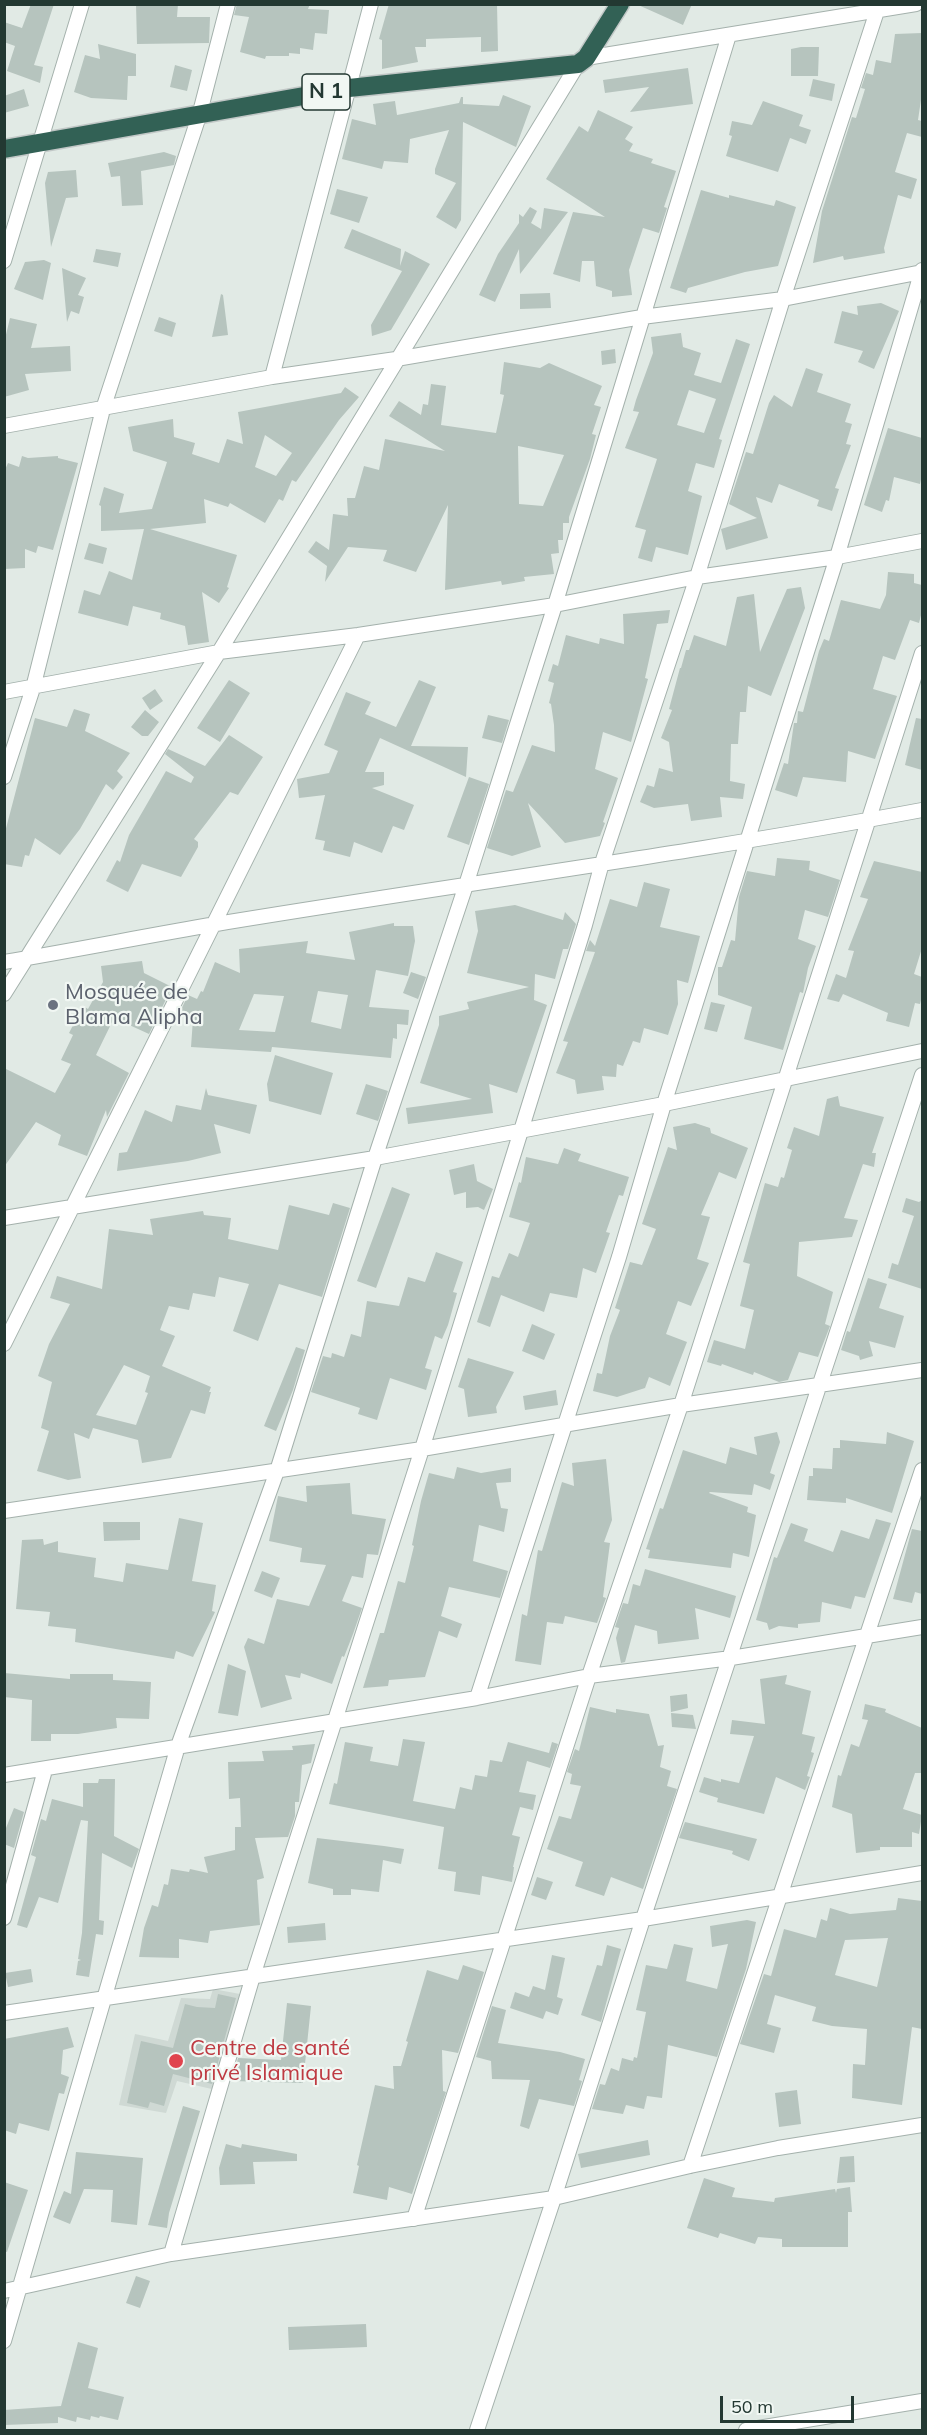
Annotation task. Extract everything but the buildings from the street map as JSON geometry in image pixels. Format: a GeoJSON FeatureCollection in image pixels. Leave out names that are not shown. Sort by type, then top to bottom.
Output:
{"type":"FeatureCollection","features":[{"type":"Feature","properties":{"kind":"highway"},"geometry":{"type":"LineString","coordinates":[[582,61],[620,4]]}},
{"type":"Feature","properties":{"kind":"highway","name":"N 1"},"geometry":{"type":"LineString","coordinates":[[4,149],[349,88],[582,61]]}},
{"type":"Feature","properties":{"kind":"street"},"geometry":{"type":"LineString","coordinates":[[4,261],[82,4]]}},
{"type":"Feature","properties":{"kind":"street"},"geometry":{"type":"LineString","coordinates":[[4,777],[33,688],[103,409],[199,116],[228,4]]}},
{"type":"Feature","properties":{"kind":"street"},"geometry":{"type":"LineString","coordinates":[[273,377],[371,4]]}},
{"type":"Feature","properties":{"kind":"street"},"geometry":{"type":"LineString","coordinates":[[4,994],[219,652],[396,359],[582,61],[916,4]]}},
{"type":"Feature","properties":{"kind":"street"},"geometry":{"type":"LineString","coordinates":[[171,2254],[254,1976],[422,1449],[602,863],[697,577],[783,299],[877,11]]}},
{"type":"Feature","properties":{"kind":"street"},"geometry":{"type":"LineString","coordinates":[[4,2341],[178,1746],[277,1471],[375,1158],[466,885],[555,606],[729,35]]}},
{"type":"Feature","properties":{"kind":"street"},"geometry":{"type":"LineString","coordinates":[[4,426],[273,377],[396,359],[642,317],[783,299],[922,271],[837,557],[664,1104],[567,1424],[477,1698]]}},
{"type":"Feature","properties":{"kind":"street"},"geometry":{"type":"LineString","coordinates":[[4,692],[219,652],[358,635],[555,606],[697,577],[837,557],[922,541]]}},
{"type":"Feature","properties":{"kind":"street"},"geometry":{"type":"LineString","coordinates":[[4,1344],[358,635]]}},
{"type":"Feature","properties":{"kind":"street"},"geometry":{"type":"LineString","coordinates":[[414,2219],[589,1676],[681,1405],[922,653]]}},
{"type":"Feature","properties":{"kind":"street"},"geometry":{"type":"LineString","coordinates":[[4,962],[215,924],[602,863],[747,843],[922,810]]}},
{"type":"Feature","properties":{"kind":"street"},"geometry":{"type":"LineString","coordinates":[[4,1218],[375,1158],[786,1081],[922,1052]]}},
{"type":"Feature","properties":{"kind":"street"},"geometry":{"type":"LineString","coordinates":[[477,2430],[922,1075]]}},
{"type":"Feature","properties":{"kind":"street"},"geometry":{"type":"LineString","coordinates":[[4,1511],[422,1449],[822,1383],[922,1370]]}},
{"type":"Feature","properties":{"kind":"street"},"geometry":{"type":"LineString","coordinates":[[690,2166],[922,1470]]}},
{"type":"Feature","properties":{"kind":"street"},"geometry":{"type":"LineString","coordinates":[[4,1775],[477,1698],[589,1676],[731,1658],[922,1627]]}},
{"type":"Feature","properties":{"kind":"street"},"geometry":{"type":"LineString","coordinates":[[4,1918],[45,1770]]}},
{"type":"Feature","properties":{"kind":"street"},"geometry":{"type":"LineString","coordinates":[[4,2013],[643,1919],[922,1873]]}},
{"type":"Feature","properties":{"kind":"street"},"geometry":{"type":"LineString","coordinates":[[4,2291],[171,2254],[554,2198],[778,2148],[922,2125]]}},
{"type":"Feature","properties":{"kind":"street"},"geometry":{"type":"LineString","coordinates":[[746,2430],[922,2401]]}},
{"type":"Feature","properties":{"kind":"shaded area","name":"Centre de santé privé Islamique"},"geometry":{"type":"Polygon","coordinates":[[[213,1989],[240,1994],[216,2090],[177,2081],[166,2113],[119,2105],[135,2034],[168,2041],[181,1998],[210,1999],[213,1989]]]}},
{"type":"Feature","properties":{"kind":"place","name":"Mosquée de Blama Alipha"},"geometry":{"type":"Point","coordinates":[53,1005]}},
{"type":"Feature","properties":{"kind":"place","name":"Centre de santé privé Islamique"},"geometry":{"type":"Point","coordinates":[176,2061]}}]}
